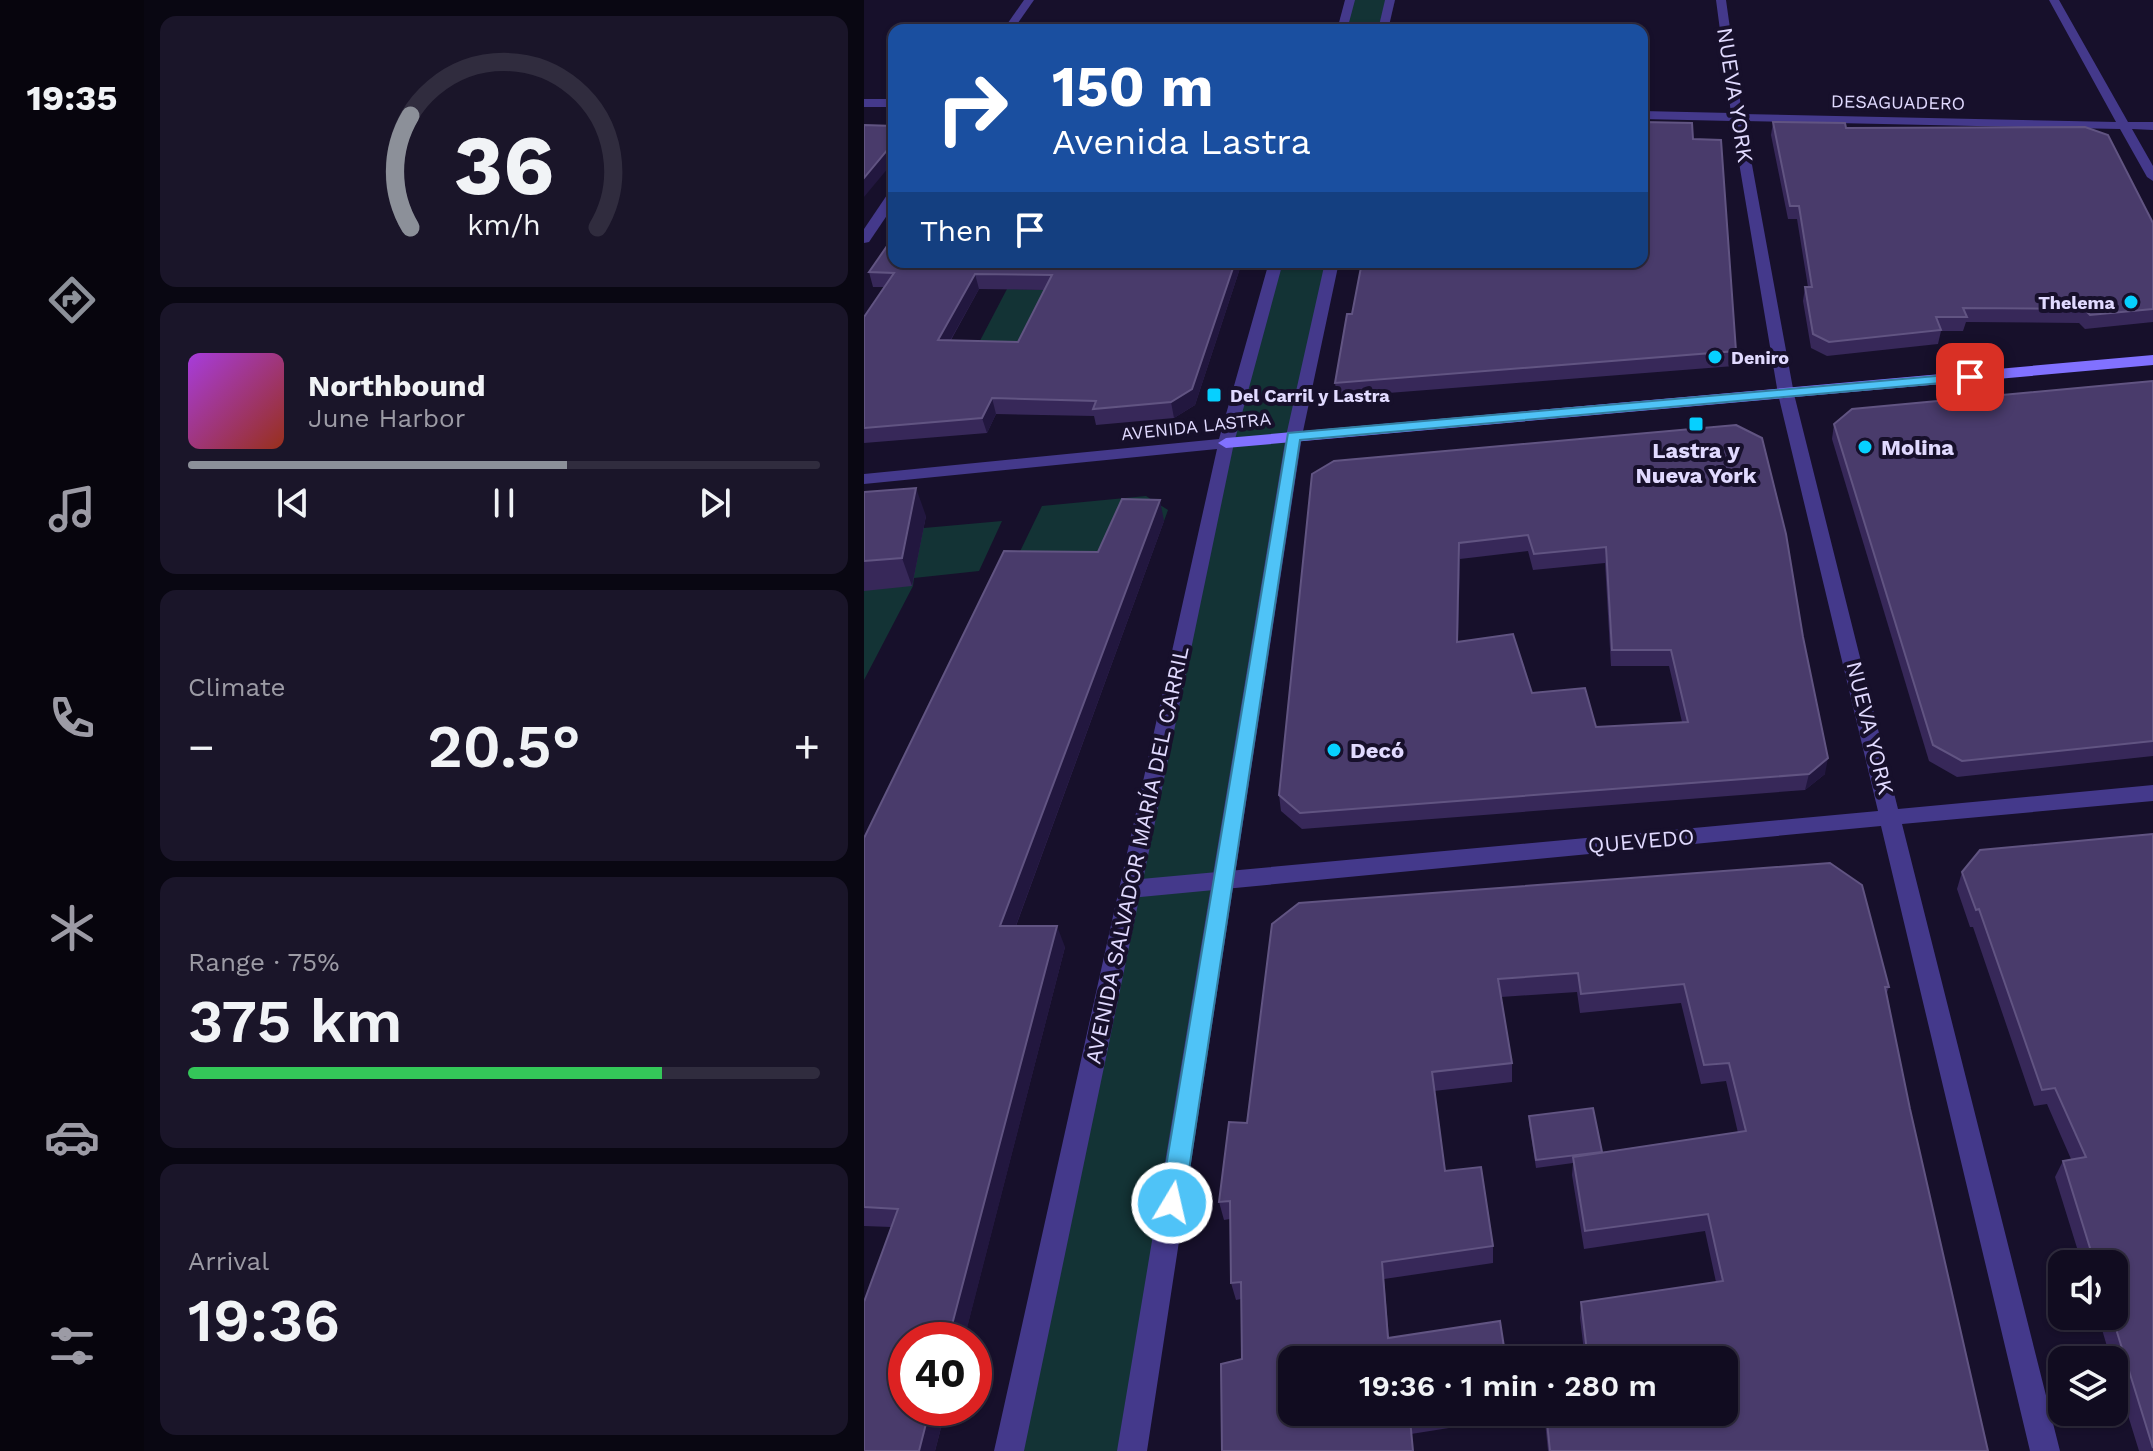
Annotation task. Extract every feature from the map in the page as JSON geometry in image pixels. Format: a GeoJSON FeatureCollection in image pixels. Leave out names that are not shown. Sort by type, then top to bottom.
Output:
{"type":"FeatureCollection","features":[{"type":"Feature","properties":{"kind":"main road","name":"AVENIDA LASTRA"},"geometry":{"type":"LineString","coordinates":[[1226,443],[2153,360]]}},
{"type":"Feature","properties":{"kind":"street"},"geometry":{"type":"LineString","coordinates":[[1012,24],[1029,0]]}},
{"type":"Feature","properties":{"kind":"street"},"geometry":{"type":"LineString","coordinates":[[1344,24],[1350,0]]}},
{"type":"Feature","properties":{"kind":"street"},"geometry":{"type":"LineString","coordinates":[[1384,24],[1390,0]]}},
{"type":"Feature","properties":{"kind":"street","name":"NUEVA YORK"},"geometry":{"type":"LineString","coordinates":[[1721,0],[1737,117],[1786,394],[2045,1451]]}},
{"type":"Feature","properties":{"kind":"street"},"geometry":{"type":"LineString","coordinates":[[2054,0],[2153,177]]}},
{"type":"Feature","properties":{"kind":"street"},"geometry":{"type":"LineString","coordinates":[[864,103],[888,103]]}},
{"type":"Feature","properties":{"kind":"street","name":"DESAGUADERO"},"geometry":{"type":"LineString","coordinates":[[1648,115],[2153,126]]}},
{"type":"Feature","properties":{"kind":"street"},"geometry":{"type":"LineString","coordinates":[[864,239],[888,204]]}},
{"type":"Feature","properties":{"kind":"street","name":"AVENIDA SALVADOR MARÍA DEL CARRIL"},"geometry":{"type":"LineString","coordinates":[[1009,1451],[1226,443],[1274,268]]}},
{"type":"Feature","properties":{"kind":"street"},"geometry":{"type":"LineString","coordinates":[[1132,1451],[1294,436],[1331,268]]}},
{"type":"Feature","properties":{"kind":"street","name":"AVENIDA LASTRA"},"geometry":{"type":"LineString","coordinates":[[864,479],[1226,443]]}},
{"type":"Feature","properties":{"kind":"street","name":"QUEVEDO"},"geometry":{"type":"LineString","coordinates":[[1130,889],[2153,793]]}},
{"type":"Feature","properties":{"kind":"green space"},"geometry":{"type":"Polygon","coordinates":[[[1350,0],[1390,0],[1384,24],[1344,24],[1350,0]]]}},
{"type":"Feature","properties":{"kind":"green space"},"geometry":{"type":"Polygon","coordinates":[[[1275,268],[1331,268],[1294,437],[1132,1451],[1009,1451],[1156,767],[1275,268]]]}},
{"type":"Feature","properties":{"kind":"green space"},"geometry":{"type":"Polygon","coordinates":[[[1007,289],[1054,290],[1023,357],[972,356],[1007,289]]]}},
{"type":"Feature","properties":{"kind":"green space"},"geometry":{"type":"Polygon","coordinates":[[[1146,496],[1168,510],[1164,521],[1103,574],[1010,572],[1042,506],[1146,496]]]}},
{"type":"Feature","properties":{"kind":"green space"},"geometry":{"type":"Polygon","coordinates":[[[1002,521],[979,571],[914,578],[913,586],[864,680],[864,522],[924,528],[1002,521]]]}},
{"type":"Feature","properties":{"kind":"building"},"geometry":{"type":"Polygon","coordinates":[[[1648,122],[1692,123],[1693,139],[1721,140],[1736,351],[1335,383],[1347,314],[1352,314],[1361,268],[1648,268],[1648,122]]]}},
{"type":"Feature","properties":{"kind":"building"},"geometry":{"type":"Polygon","coordinates":[[[1773,122],[1845,123],[1846,128],[2085,127],[2108,135],[2153,223],[2153,309],[2090,315],[2084,309],[1963,308],[1967,317],[1936,317],[1941,330],[1829,342],[1813,334],[1805,287],[1812,287],[1799,206],[1790,206],[1773,122]]]}},
{"type":"Feature","properties":{"kind":"building"},"geometry":{"type":"Polygon","coordinates":[[[864,125],[888,126],[888,149],[864,178],[864,125]]]}},
{"type":"Feature","properties":{"kind":"building"},"geometry":{"type":"Polygon","coordinates":[[[888,245],[888,268],[1233,268],[1192,389],[1171,402],[1093,409],[1096,401],[992,398],[982,418],[864,428],[864,317],[894,273],[869,272],[888,245]],[[975,274],[938,340],[1018,342],[1052,275],[975,274]]]}},
{"type":"Feature","properties":{"kind":"building"},"geometry":{"type":"Polygon","coordinates":[[[2153,381],[2153,741],[1962,761],[1933,745],[1834,424],[1852,409],[2153,381]]]}},
{"type":"Feature","properties":{"kind":"building"},"geometry":{"type":"Polygon","coordinates":[[[1736,425],[1762,438],[1786,534],[1828,758],[1809,774],[1300,813],[1279,795],[1312,474],[1334,461],[1736,425]],[[1528,535],[1459,543],[1457,642],[1513,634],[1532,693],[1585,688],[1596,727],[1688,722],[1671,650],[1612,650],[1606,547],[1534,554],[1528,535]]]}},
{"type":"Feature","properties":{"kind":"building"},"geometry":{"type":"Polygon","coordinates":[[[916,488],[902,558],[864,561],[864,492],[916,488]]]}},
{"type":"Feature","properties":{"kind":"building"},"geometry":{"type":"Polygon","coordinates":[[[1122,499],[1160,500],[1000,926],[1057,926],[953,1322],[888,1322],[888,1426],[925,1426],[919,1451],[864,1451],[864,1302],[898,1209],[864,1207],[864,838],[1004,551],[1098,552],[1122,499]]]}},
{"type":"Feature","properties":{"kind":"building"},"geometry":{"type":"Polygon","coordinates":[[[2153,834],[2153,1448],[2128,1368],[2128,1346],[2121,1346],[2116,1330],[2128,1330],[2128,1250],[2091,1250],[2063,1161],[2086,1157],[2055,1088],[2042,1090],[1979,909],[1976,910],[1962,872],[1980,850],[2153,834]]]}},
{"type":"Feature","properties":{"kind":"building"},"geometry":{"type":"Polygon","coordinates":[[[1830,863],[1862,885],[1889,987],[1885,987],[1910,1109],[1988,1451],[1550,1451],[1547,1426],[1738,1426],[1738,1346],[1586,1346],[1581,1302],[1723,1281],[1708,1214],[1585,1231],[1573,1157],[1746,1131],[1729,1063],[1704,1065],[1684,984],[1581,994],[1578,973],[1498,979],[1512,1063],[1432,1072],[1445,1171],[1481,1167],[1493,1246],[1382,1262],[1388,1338],[1500,1321],[1504,1346],[1278,1346],[1278,1426],[1411,1426],[1413,1451],[1222,1451],[1221,1364],[1242,1359],[1241,1282],[1231,1283],[1230,1201],[1219,1202],[1229,1122],[1247,1123],[1272,924],[1299,903],[1830,863]]]}},
{"type":"Feature","properties":{"kind":"building"},"geometry":{"type":"Polygon","coordinates":[[[1593,1108],[1602,1152],[1536,1160],[1529,1116],[1593,1108]]]}},
{"type":"Feature","properties":{"kind":"place","name":"Thelema"},"geometry":{"type":"Point","coordinates":[2131,302]}},
{"type":"Feature","properties":{"kind":"place","name":"Deniro"},"geometry":{"type":"Point","coordinates":[1715,357]}},
{"type":"Feature","properties":{"kind":"place","name":"Del Carril y Lastra"},"geometry":{"type":"Point","coordinates":[1214,395]}},
{"type":"Feature","properties":{"kind":"place","name":"Lastra y Nueva York"},"geometry":{"type":"Point","coordinates":[1696,424]}},
{"type":"Feature","properties":{"kind":"place","name":"Molina"},"geometry":{"type":"Point","coordinates":[1865,447]}},
{"type":"Feature","properties":{"kind":"place","name":"Decó"},"geometry":{"type":"Point","coordinates":[1334,750]}},
{"type":"Feature","properties":{"kind":"route"},"geometry":{"type":"LineString","coordinates":[[1172,1203],[1294,436],[1970,377]]}}]}
